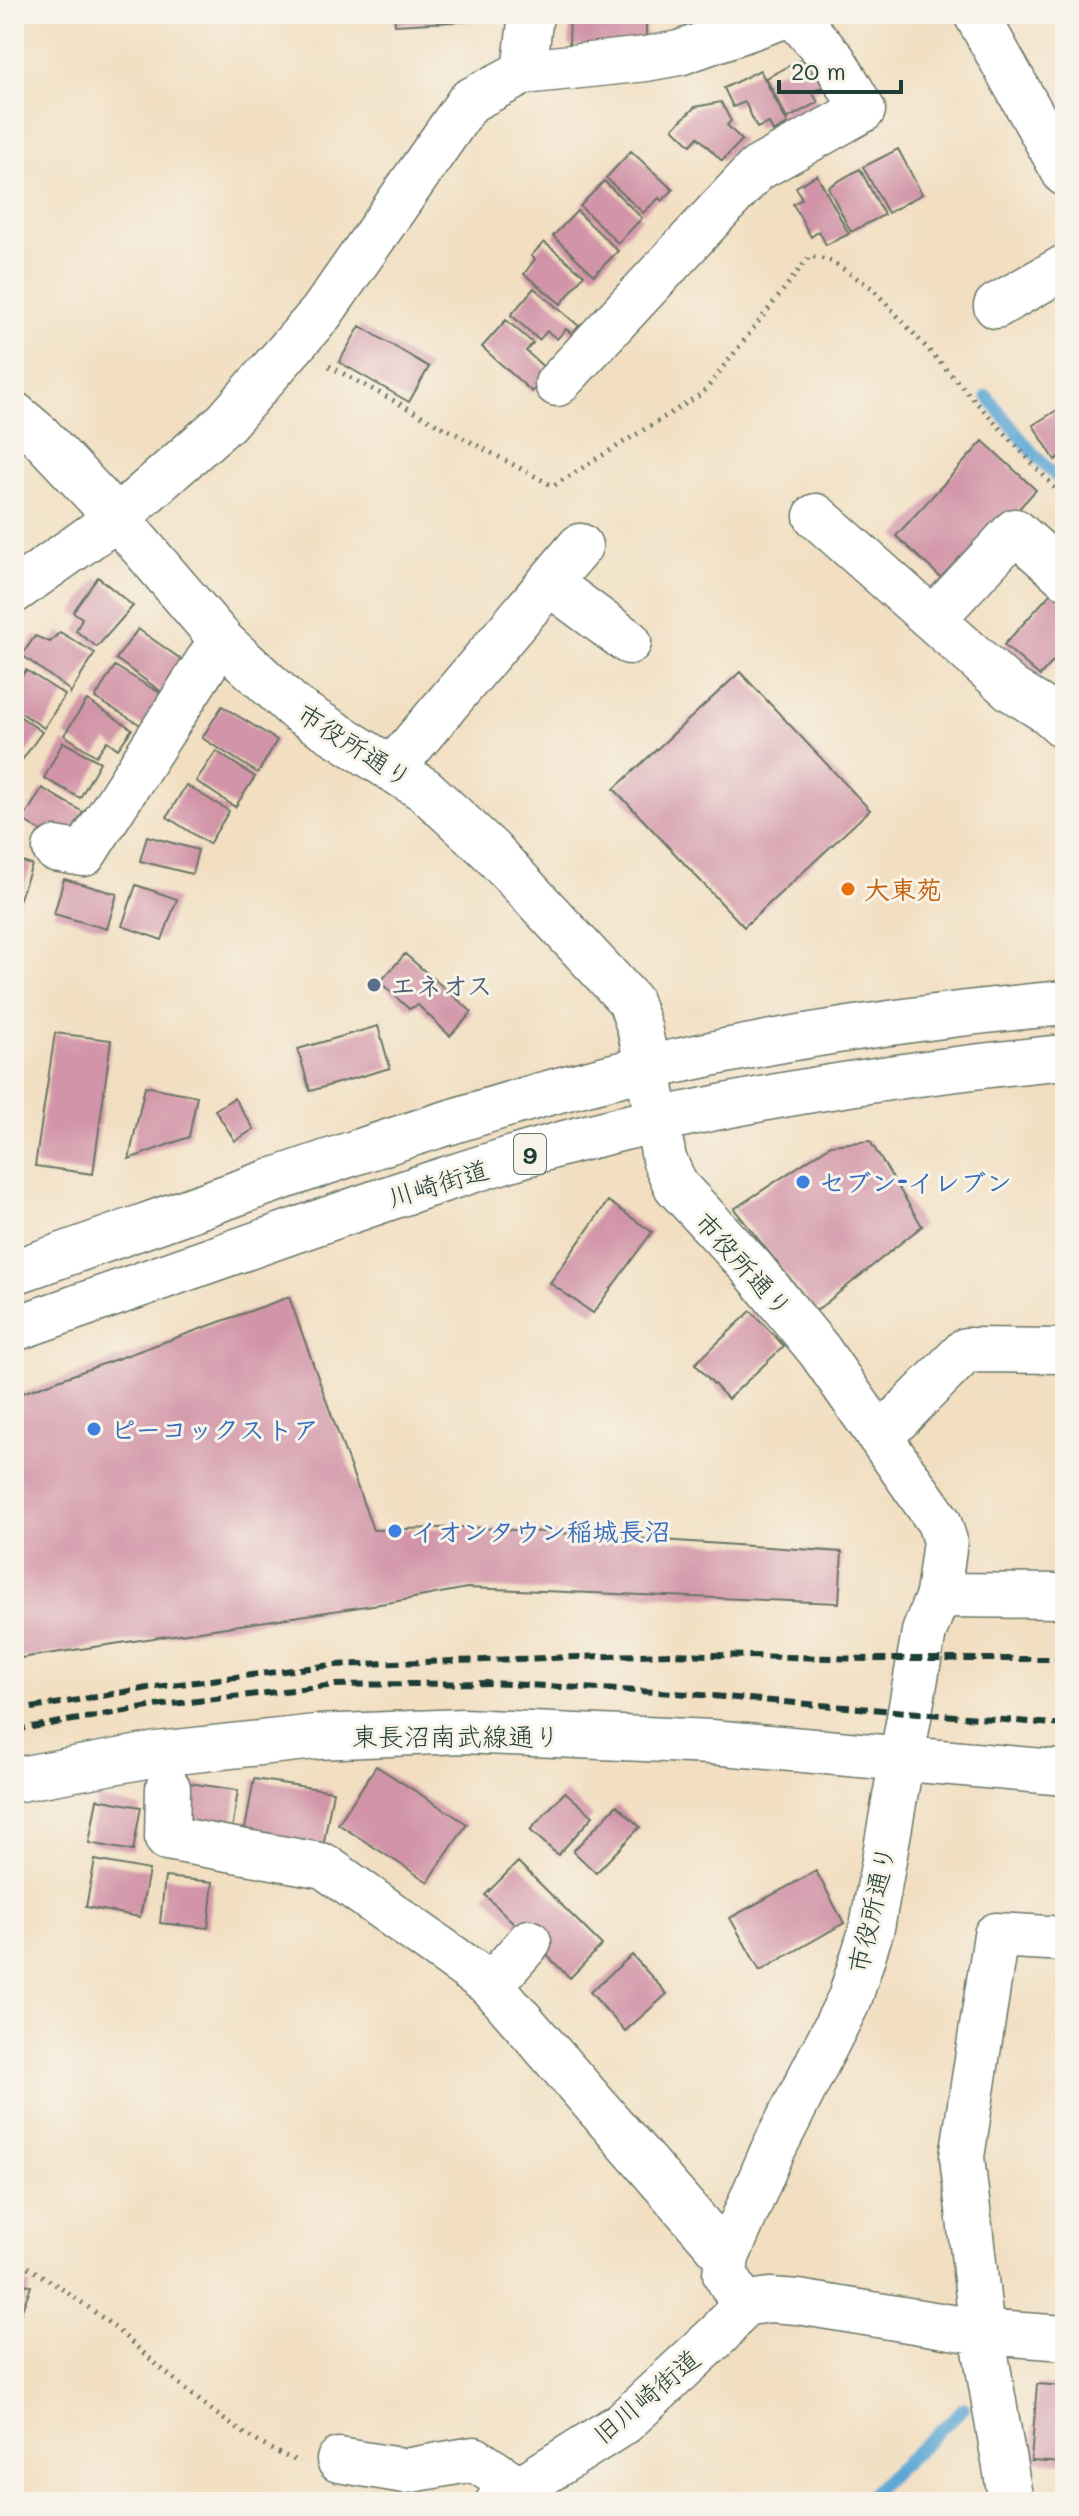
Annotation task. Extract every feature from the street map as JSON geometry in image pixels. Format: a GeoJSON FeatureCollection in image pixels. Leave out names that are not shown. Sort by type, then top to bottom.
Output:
{"type":"FeatureCollection","features":[{"type":"Feature","properties":{"kind":"street"},"geometry":{"type":"LineString","coordinates":[[524,72],[531,14]]}},
{"type":"Feature","properties":{"kind":"street"},"geometry":{"type":"LineString","coordinates":[[20,578],[117,518],[226,422],[322,312],[469,101],[524,72],[679,53],[792,14],[835,62],[863,110],[757,169],[557,384]]}},
{"type":"Feature","properties":{"kind":"street"},"geometry":{"type":"LineString","coordinates":[[976,14],[1065,174]]}},
{"type":"Feature","properties":{"kind":"street"},"geometry":{"type":"LineString","coordinates":[[996,306],[1065,267]]}},
{"type":"Feature","properties":{"kind":"street","name":"市役所通り"},"geometry":{"type":"LineString","coordinates":[[14,414],[40,436],[117,518],[221,640],[296,709],[425,790],[490,850],[630,1001],[639,1027],[664,1159],[676,1186],[751,1267],[819,1350],[939,1522],[945,1541],[938,1595],[924,1632],[872,1928],[850,1998],[772,2152],[727,2257]]}},
{"type":"Feature","properties":{"kind":"street"},"geometry":{"type":"LineString","coordinates":[[816,516],[1011,689],[1048,712],[1065,727]]}},
{"type":"Feature","properties":{"kind":"street"},"geometry":{"type":"LineString","coordinates":[[933,619],[1015,531],[1065,576]]}},
{"type":"Feature","properties":{"kind":"street"},"geometry":{"type":"LineString","coordinates":[[392,769],[580,546]]}},
{"type":"Feature","properties":{"kind":"street"},"geometry":{"type":"LineString","coordinates":[[549,583],[629,642]]}},
{"type":"Feature","properties":{"kind":"street"},"geometry":{"type":"LineString","coordinates":[[85,857],[221,640]]}},
{"type":"Feature","properties":{"kind":"street","name":"川崎街道"},"geometry":{"type":"LineString","coordinates":[[14,1272],[420,1131],[561,1090],[753,1046],[881,1025],[1065,1003]]}},
{"type":"Feature","properties":{"kind":"street","name":"川崎街道"},"geometry":{"type":"LineString","coordinates":[[14,1329],[374,1203],[574,1141],[766,1098],[987,1064],[1065,1057]]}},
{"type":"Feature","properties":{"kind":"street"},"geometry":{"type":"LineString","coordinates":[[880,1437],[966,1350],[1065,1351]]}},
{"type":"Feature","properties":{"kind":"street"},"geometry":{"type":"LineString","coordinates":[[938,1595],[1065,1596]]}},
{"type":"Feature","properties":{"kind":"street","name":"東長沼南武線通り"},"geometry":{"type":"LineString","coordinates":[[14,1780],[157,1754],[316,1737],[463,1731],[711,1742],[1065,1773]]}},
{"type":"Feature","properties":{"kind":"street"},"geometry":{"type":"LineString","coordinates":[[168,1788],[167,1838],[324,1866],[491,1985],[727,2257],[725,2274],[743,2304],[770,2300],[798,2302],[982,2332],[1065,2338]]}},
{"type":"Feature","properties":{"kind":"street"},"geometry":{"type":"LineString","coordinates":[[1011,2502],[982,2332],[962,2157],[996,1935],[1065,1939]]}},
{"type":"Feature","properties":{"kind":"street"},"geometry":{"type":"LineString","coordinates":[[491,1985],[529,1942]]}},
{"type":"Feature","properties":{"kind":"street","name":"旧川崎街道"},"geometry":{"type":"LineString","coordinates":[[509,2495],[623,2423],[720,2333],[743,2304]]}},
{"type":"Feature","properties":{"kind":"street"},"geometry":{"type":"LineString","coordinates":[[321,2461],[405,2471],[474,2459],[509,2495]]}},
{"type":"Feature","properties":{"kind":"path"},"geometry":{"type":"LineString","coordinates":[[293,347],[553,486],[703,393],[810,256],[831,261],[872,288],[1065,499]]}},
{"type":"Feature","properties":{"kind":"path"},"geometry":{"type":"LineString","coordinates":[[14,2259],[58,2285],[219,2415],[278,2454],[321,2461]]}},
{"type":"Feature","properties":{"kind":"building"},"geometry":{"type":"Polygon","coordinates":[[[394,14],[486,14],[486,20],[395,25],[394,14]]]}},
{"type":"Feature","properties":{"kind":"building"},"geometry":{"type":"Polygon","coordinates":[[[570,14],[646,14],[646,47],[569,46],[570,14]]]}},
{"type":"Feature","properties":{"kind":"building"},"geometry":{"type":"Polygon","coordinates":[[[802,59],[809,74],[815,71],[823,87],[812,92],[818,102],[787,119],[766,78],[802,59]]]}},
{"type":"Feature","properties":{"kind":"building"},"geometry":{"type":"Polygon","coordinates":[[[760,70],[788,124],[773,132],[769,123],[757,128],[745,102],[733,107],[724,88],[760,70]]]}},
{"type":"Feature","properties":{"kind":"building"},"geometry":{"type":"Polygon","coordinates":[[[721,102],[731,121],[727,125],[742,140],[722,161],[698,137],[691,145],[673,128],[695,107],[721,102]]]}},
{"type":"Feature","properties":{"kind":"building"},"geometry":{"type":"Polygon","coordinates":[[[898,149],[922,194],[888,213],[863,167],[898,149]]]}},
{"type":"Feature","properties":{"kind":"building"},"geometry":{"type":"Polygon","coordinates":[[[631,151],[673,190],[643,213],[606,178],[631,151]]]}},
{"type":"Feature","properties":{"kind":"building"},"geometry":{"type":"Polygon","coordinates":[[[860,169],[884,215],[851,232],[828,187],[860,169]]]}},
{"type":"Feature","properties":{"kind":"building"},"geometry":{"type":"Polygon","coordinates":[[[817,175],[849,234],[826,245],[819,231],[811,237],[793,204],[802,199],[796,187],[817,175]]]}},
{"type":"Feature","properties":{"kind":"building"},"geometry":{"type":"Polygon","coordinates":[[[604,181],[642,218],[618,243],[580,206],[604,181]]]}},
{"type":"Feature","properties":{"kind":"building"},"geometry":{"type":"Polygon","coordinates":[[[577,211],[618,251],[594,275],[553,236],[577,211]]]}},
{"type":"Feature","properties":{"kind":"building"},"geometry":{"type":"Polygon","coordinates":[[[544,242],[584,275],[561,304],[524,274],[535,259],[531,256],[544,242]]]}},
{"type":"Feature","properties":{"kind":"building"},"geometry":{"type":"Polygon","coordinates":[[[534,288],[579,326],[572,334],[566,329],[557,339],[547,331],[539,340],[511,315],[534,288]]]}},
{"type":"Feature","properties":{"kind":"building"},"geometry":{"type":"Polygon","coordinates":[[[506,320],[533,343],[526,351],[549,372],[532,392],[482,347],[506,320]]]}},
{"type":"Feature","properties":{"kind":"building"},"geometry":{"type":"Polygon","coordinates":[[[360,326],[429,367],[409,402],[339,362],[360,326]]]}},
{"type":"Feature","properties":{"kind":"building"},"geometry":{"type":"Polygon","coordinates":[[[1065,405],[1065,453],[1055,460],[1033,425],[1065,405]]]}},
{"type":"Feature","properties":{"kind":"building"},"geometry":{"type":"Polygon","coordinates":[[[983,441],[1036,490],[949,585],[896,536],[983,441]]]}},
{"type":"Feature","properties":{"kind":"building"},"geometry":{"type":"Polygon","coordinates":[[[98,577],[133,606],[97,647],[76,631],[82,618],[73,612],[98,577]]]}},
{"type":"Feature","properties":{"kind":"building"},"geometry":{"type":"Polygon","coordinates":[[[1052,592],[1065,604],[1065,648],[1040,676],[1004,645],[1052,592]]]}},
{"type":"Feature","properties":{"kind":"building"},"geometry":{"type":"Polygon","coordinates":[[[138,629],[188,664],[166,695],[116,659],[138,629]]]}},
{"type":"Feature","properties":{"kind":"building"},"geometry":{"type":"Polygon","coordinates":[[[60,632],[95,653],[70,694],[69,690],[22,655],[35,636],[50,642],[60,632]]]}},
{"type":"Feature","properties":{"kind":"building"},"geometry":{"type":"Polygon","coordinates":[[[115,666],[163,695],[144,727],[95,698],[115,666]]]}},
{"type":"Feature","properties":{"kind":"building"},"geometry":{"type":"Polygon","coordinates":[[[26,670],[65,695],[44,728],[14,708],[14,687],[26,670]]]}},
{"type":"Feature","properties":{"kind":"building"},"geometry":{"type":"Polygon","coordinates":[[[740,672],[870,810],[744,927],[614,789],[740,672]]]}},
{"type":"Feature","properties":{"kind":"building"},"geometry":{"type":"Polygon","coordinates":[[[87,700],[132,729],[118,749],[107,741],[96,756],[64,735],[87,700]]]}},
{"type":"Feature","properties":{"kind":"building"},"geometry":{"type":"Polygon","coordinates":[[[222,706],[277,740],[258,773],[202,738],[222,706]]]}},
{"type":"Feature","properties":{"kind":"building"},"geometry":{"type":"Polygon","coordinates":[[[14,712],[42,732],[20,763],[14,759],[14,712]]]}},
{"type":"Feature","properties":{"kind":"building"},"geometry":{"type":"Polygon","coordinates":[[[63,742],[100,762],[80,798],[44,778],[63,742]]]}},
{"type":"Feature","properties":{"kind":"building"},"geometry":{"type":"Polygon","coordinates":[[[216,751],[255,777],[235,807],[196,781],[216,751]]]}},
{"type":"Feature","properties":{"kind":"building"},"geometry":{"type":"Polygon","coordinates":[[[186,785],[229,811],[209,844],[167,817],[186,785]]]}},
{"type":"Feature","properties":{"kind":"building"},"geometry":{"type":"Polygon","coordinates":[[[42,788],[83,812],[64,845],[23,820],[42,788]]]}},
{"type":"Feature","properties":{"kind":"building"},"geometry":{"type":"Polygon","coordinates":[[[147,836],[198,850],[192,874],[140,861],[147,836]]]}},
{"type":"Feature","properties":{"kind":"building"},"geometry":{"type":"Polygon","coordinates":[[[14,859],[32,865],[17,906],[14,904],[14,859]]]}},
{"type":"Feature","properties":{"kind":"building"},"geometry":{"type":"Polygon","coordinates":[[[64,879],[117,894],[107,929],[54,914],[64,879]]]}},
{"type":"Feature","properties":{"kind":"building"},"geometry":{"type":"Polygon","coordinates":[[[136,885],[177,899],[162,940],[122,926],[136,885]]]}},
{"type":"Feature","properties":{"kind":"building"},"geometry":{"type":"Polygon","coordinates":[[[405,954],[472,1012],[450,1036],[418,1005],[409,1009],[380,982],[405,954]]]}},
{"type":"Feature","properties":{"kind":"building"},"geometry":{"type":"Polygon","coordinates":[[[378,1026],[390,1068],[310,1091],[298,1049],[378,1026]]]}},
{"type":"Feature","properties":{"kind":"building"},"geometry":{"type":"Polygon","coordinates":[[[55,1033],[111,1040],[93,1174],[35,1166],[55,1033]]]}},
{"type":"Feature","properties":{"kind":"building"},"geometry":{"type":"Polygon","coordinates":[[[145,1086],[197,1096],[189,1137],[129,1159],[145,1086]]]}},
{"type":"Feature","properties":{"kind":"building"},"geometry":{"type":"Polygon","coordinates":[[[234,1098],[254,1129],[235,1141],[215,1110],[234,1098]]]}},
{"type":"Feature","properties":{"kind":"building"},"geometry":{"type":"Polygon","coordinates":[[[870,1141],[922,1226],[816,1311],[734,1209],[831,1145],[870,1141]]]}},
{"type":"Feature","properties":{"kind":"building"},"geometry":{"type":"Polygon","coordinates":[[[608,1201],[652,1232],[593,1313],[550,1283],[608,1201]]]}},
{"type":"Feature","properties":{"kind":"building"},"geometry":{"type":"Polygon","coordinates":[[[289,1297],[373,1530],[468,1527],[842,1552],[839,1603],[467,1588],[14,1659],[14,1396],[289,1297]]]}},
{"type":"Feature","properties":{"kind":"building"},"geometry":{"type":"Polygon","coordinates":[[[751,1311],[784,1346],[728,1399],[695,1364],[751,1311]]]}},
{"type":"Feature","properties":{"kind":"building"},"geometry":{"type":"Polygon","coordinates":[[[376,1766],[467,1824],[428,1882],[338,1824],[376,1766]]]}},
{"type":"Feature","properties":{"kind":"building"},"geometry":{"type":"Polygon","coordinates":[[[254,1779],[333,1791],[322,1853],[243,1840],[254,1779]]]}},
{"type":"Feature","properties":{"kind":"building"},"geometry":{"type":"Polygon","coordinates":[[[189,1783],[238,1790],[231,1837],[182,1830],[189,1783]]]}},
{"type":"Feature","properties":{"kind":"building"},"geometry":{"type":"Polygon","coordinates":[[[565,1792],[593,1816],[558,1855],[530,1830],[565,1792]]]}},
{"type":"Feature","properties":{"kind":"building"},"geometry":{"type":"Polygon","coordinates":[[[97,1799],[141,1807],[133,1851],[89,1843],[97,1799]]]}},
{"type":"Feature","properties":{"kind":"building"},"geometry":{"type":"Polygon","coordinates":[[[617,1805],[640,1827],[596,1873],[573,1851],[617,1805]]]}},
{"type":"Feature","properties":{"kind":"building"},"geometry":{"type":"Polygon","coordinates":[[[95,1860],[149,1870],[140,1917],[86,1907],[95,1860]]]}},
{"type":"Feature","properties":{"kind":"building"},"geometry":{"type":"Polygon","coordinates":[[[518,1862],[602,1945],[570,1978],[485,1895],[518,1862]]]}},
{"type":"Feature","properties":{"kind":"building"},"geometry":{"type":"Polygon","coordinates":[[[816,1871],[844,1923],[760,1971],[730,1918],[816,1871]]]}},
{"type":"Feature","properties":{"kind":"building"},"geometry":{"type":"Polygon","coordinates":[[[165,1877],[213,1882],[208,1928],[160,1923],[165,1877]]]}},
{"type":"Feature","properties":{"kind":"building"},"geometry":{"type":"Polygon","coordinates":[[[632,1955],[667,1994],[625,2031],[590,1992],[632,1955]]]}},
{"type":"Feature","properties":{"kind":"building"},"geometry":{"type":"Polygon","coordinates":[[[14,2280],[31,2286],[14,2331],[14,2280]]]}},
{"type":"Feature","properties":{"kind":"building"},"geometry":{"type":"Polygon","coordinates":[[[1037,2384],[1065,2386],[1065,2463],[1031,2461],[1037,2384]]]}},
{"type":"Feature","properties":{"kind":"waterway"},"geometry":{"type":"LineString","coordinates":[[987,396],[1065,487]]}},
{"type":"Feature","properties":{"kind":"waterway"},"geometry":{"type":"LineString","coordinates":[[862,2502],[964,2408]]}},
{"type":"Feature","properties":{"kind":"railway"},"geometry":{"type":"LineString","coordinates":[[14,1711],[148,1688],[332,1665],[670,1654],[869,1659],[1065,1659]]}},
{"type":"Feature","properties":{"kind":"railway"},"geometry":{"type":"LineString","coordinates":[[14,1730],[155,1706],[335,1685],[489,1683],[675,1693],[1065,1725]]}},
{"type":"Feature","properties":{"kind":"place","name":"大東苑"},"geometry":{"type":"Point","coordinates":[848,889]}},
{"type":"Feature","properties":{"kind":"place","name":"エネオス"},"geometry":{"type":"Point","coordinates":[374,985]}},
{"type":"Feature","properties":{"kind":"place","name":"セブン-イレブン"},"geometry":{"type":"Point","coordinates":[803,1182]}},
{"type":"Feature","properties":{"kind":"place","name":"ピーコックストア"},"geometry":{"type":"Point","coordinates":[94,1429]}},
{"type":"Feature","properties":{"kind":"place","name":"イオンタウン稲城長沼"},"geometry":{"type":"Point","coordinates":[395,1531]}}]}
